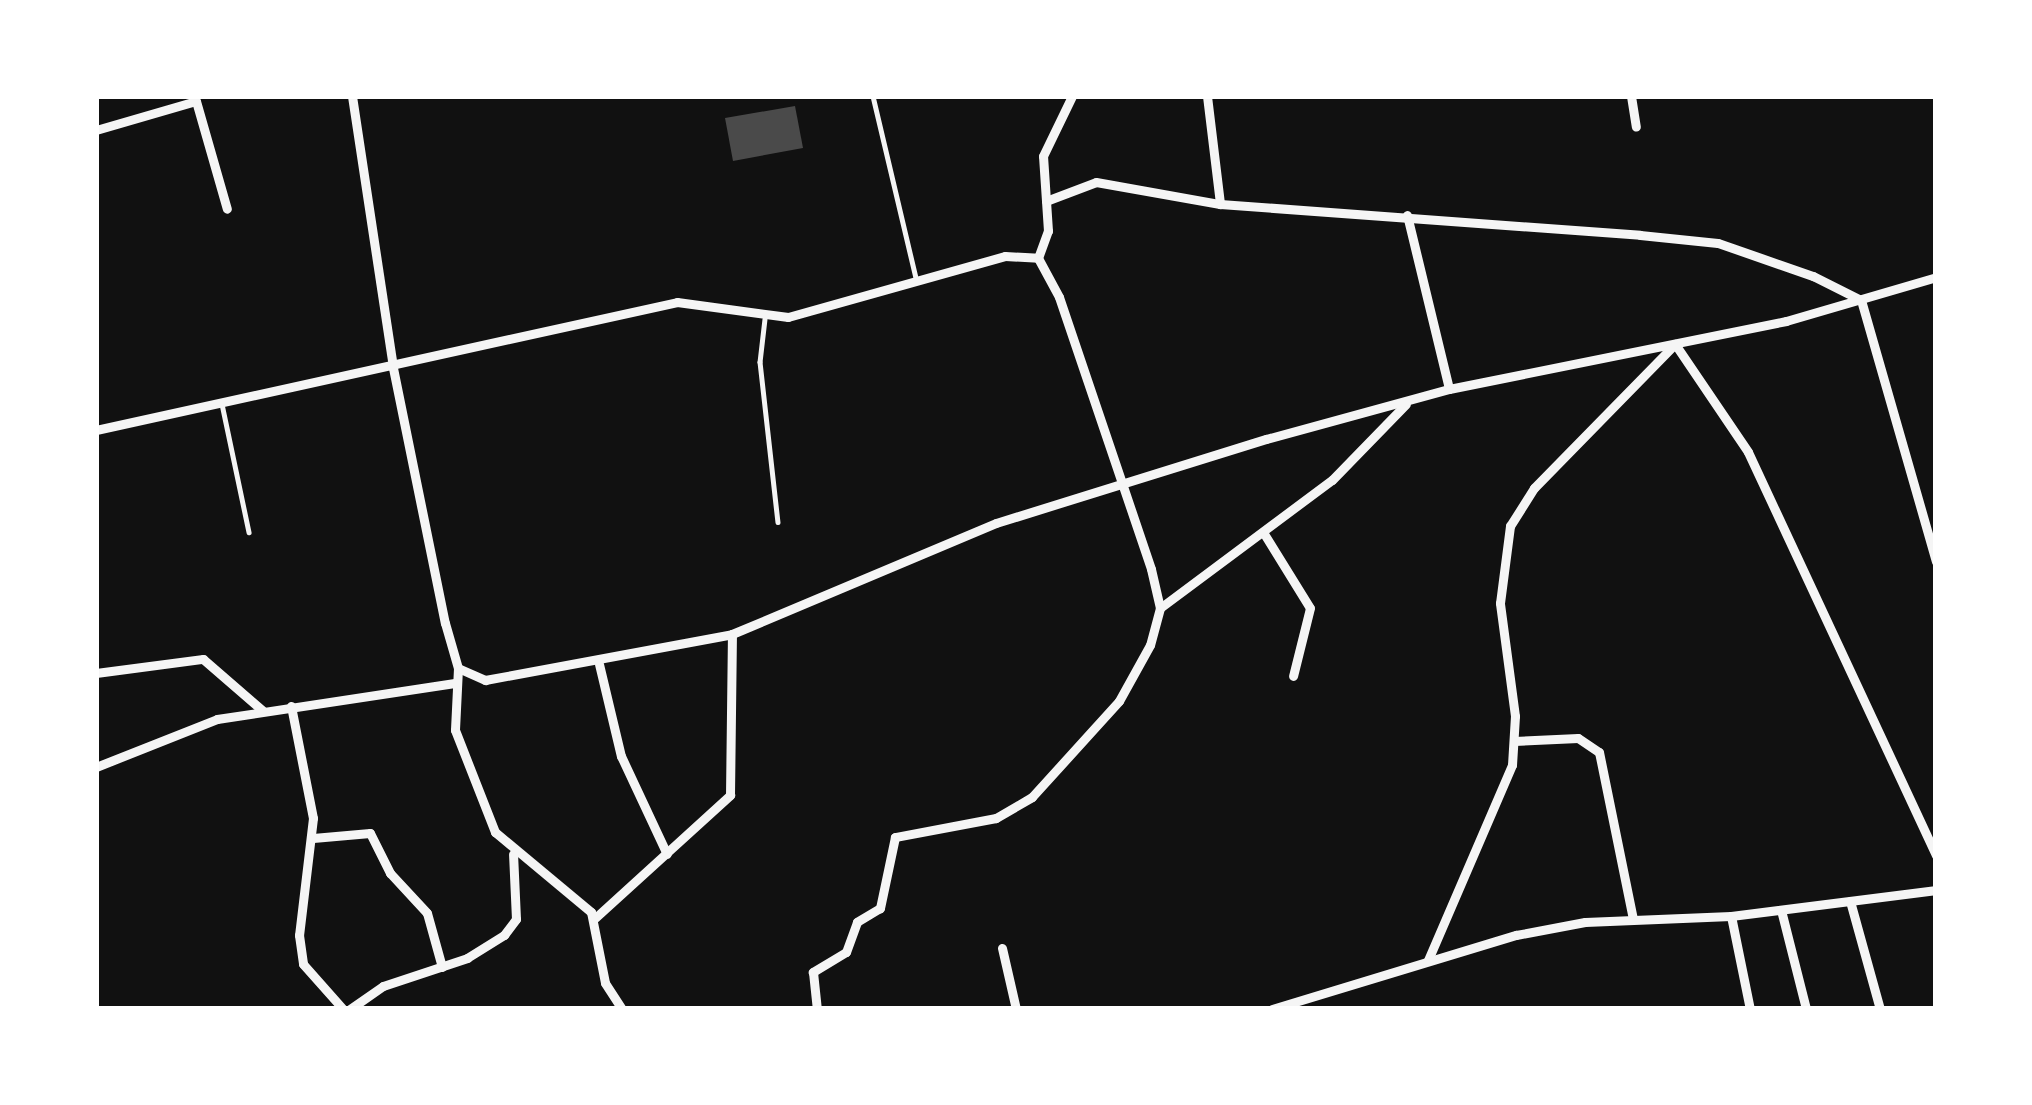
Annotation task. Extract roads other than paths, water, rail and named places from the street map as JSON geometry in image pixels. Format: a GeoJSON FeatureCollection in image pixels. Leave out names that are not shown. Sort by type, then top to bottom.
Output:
{"type":"FeatureCollection","features":[{"type":"Feature","properties":{"kind":"street"},"geometry":{"type":"LineString","coordinates":[[352,96],[393,368],[458,668],[455,730],[468,775],[513,854],[596,918],[605,983],[622,1009]]}},
{"type":"Feature","properties":{"kind":"street"},"geometry":{"type":"LineString","coordinates":[[1072,96],[1043,156],[1048,231],[1038,258],[1060,297],[1160,608]]}},
{"type":"Feature","properties":{"kind":"street"},"geometry":{"type":"LineString","coordinates":[[1208,96],[1220,204]]}},
{"type":"Feature","properties":{"kind":"street"},"geometry":{"type":"LineString","coordinates":[[1630,96],[1636,127]]}},
{"type":"Feature","properties":{"kind":"street"},"geometry":{"type":"LineString","coordinates":[[96,130],[196,101],[226,209]]}},
{"type":"Feature","properties":{"kind":"street"},"geometry":{"type":"LineString","coordinates":[[1046,201],[1096,182],[1220,204],[1407,215],[1718,243],[1861,300]]}},
{"type":"Feature","properties":{"kind":"street"},"geometry":{"type":"LineString","coordinates":[[1407,215],[1449,389]]}},
{"type":"Feature","properties":{"kind":"street"},"geometry":{"type":"LineString","coordinates":[[96,430],[677,302],[701,301],[765,319],[1005,256],[1038,258]]}},
{"type":"Feature","properties":{"kind":"street"},"geometry":{"type":"LineString","coordinates":[[458,668],[485,680],[599,664],[732,634],[995,523],[1120,482],[1449,389],[1676,344],[1936,277]]}},
{"type":"Feature","properties":{"kind":"street"},"geometry":{"type":"LineString","coordinates":[[1861,300],[1936,561]]}},
{"type":"Feature","properties":{"kind":"street"},"geometry":{"type":"LineString","coordinates":[[1429,960],[1496,809],[1514,741],[1499,603],[1510,526],[1534,488],[1676,344]]}},
{"type":"Feature","properties":{"kind":"street"},"geometry":{"type":"LineString","coordinates":[[1676,344],[1748,452],[1936,855]]}},
{"type":"Feature","properties":{"kind":"street"},"geometry":{"type":"LineString","coordinates":[[817,1009],[816,966],[846,952],[857,922],[880,908],[887,846],[906,831],[996,818],[1032,797],[1119,701],[1160,608],[1332,479],[1410,400]]}},
{"type":"Feature","properties":{"kind":"street"},"geometry":{"type":"LineString","coordinates":[[1263,532],[1310,608],[1293,676]]}},
{"type":"Feature","properties":{"kind":"street"},"geometry":{"type":"LineString","coordinates":[[596,918],[730,795],[732,634]]}},
{"type":"Feature","properties":{"kind":"street"},"geometry":{"type":"LineString","coordinates":[[96,674],[203,659],[262,711]]}},
{"type":"Feature","properties":{"kind":"street"},"geometry":{"type":"LineString","coordinates":[[599,664],[621,756],[667,854]]}},
{"type":"Feature","properties":{"kind":"street"},"geometry":{"type":"LineString","coordinates":[[96,766],[184,730],[262,711],[456,683]]}},
{"type":"Feature","properties":{"kind":"street"},"geometry":{"type":"LineString","coordinates":[[291,706],[313,838],[301,900],[303,964],[347,1009],[383,986],[442,967],[511,928],[513,854]]}},
{"type":"Feature","properties":{"kind":"street"},"geometry":{"type":"LineString","coordinates":[[1514,741],[1578,739],[1599,752],[1633,919]]}},
{"type":"Feature","properties":{"kind":"street"},"geometry":{"type":"LineString","coordinates":[[313,838],[370,833],[390,873],[421,903],[442,967]]}},
{"type":"Feature","properties":{"kind":"street"},"geometry":{"type":"LineString","coordinates":[[1272,1009],[1516,935],[1633,919],[1731,916],[1936,890]]}},
{"type":"Feature","properties":{"kind":"street"},"geometry":{"type":"LineString","coordinates":[[1850,901],[1880,1009]]}},
{"type":"Feature","properties":{"kind":"street"},"geometry":{"type":"LineString","coordinates":[[1781,910],[1806,1009]]}},
{"type":"Feature","properties":{"kind":"street"},"geometry":{"type":"LineString","coordinates":[[1731,916],[1750,1009]]}},
{"type":"Feature","properties":{"kind":"street"},"geometry":{"type":"LineString","coordinates":[[1003,948],[1016,1009]]}},
{"type":"Feature","properties":{"kind":"lane"},"geometry":{"type":"LineString","coordinates":[[873,96],[917,282]]}},
{"type":"Feature","properties":{"kind":"lane"},"geometry":{"type":"LineString","coordinates":[[765,319],[760,362],[778,522]]}},
{"type":"Feature","properties":{"kind":"lane"},"geometry":{"type":"LineString","coordinates":[[222,404],[249,532]]}}]}
